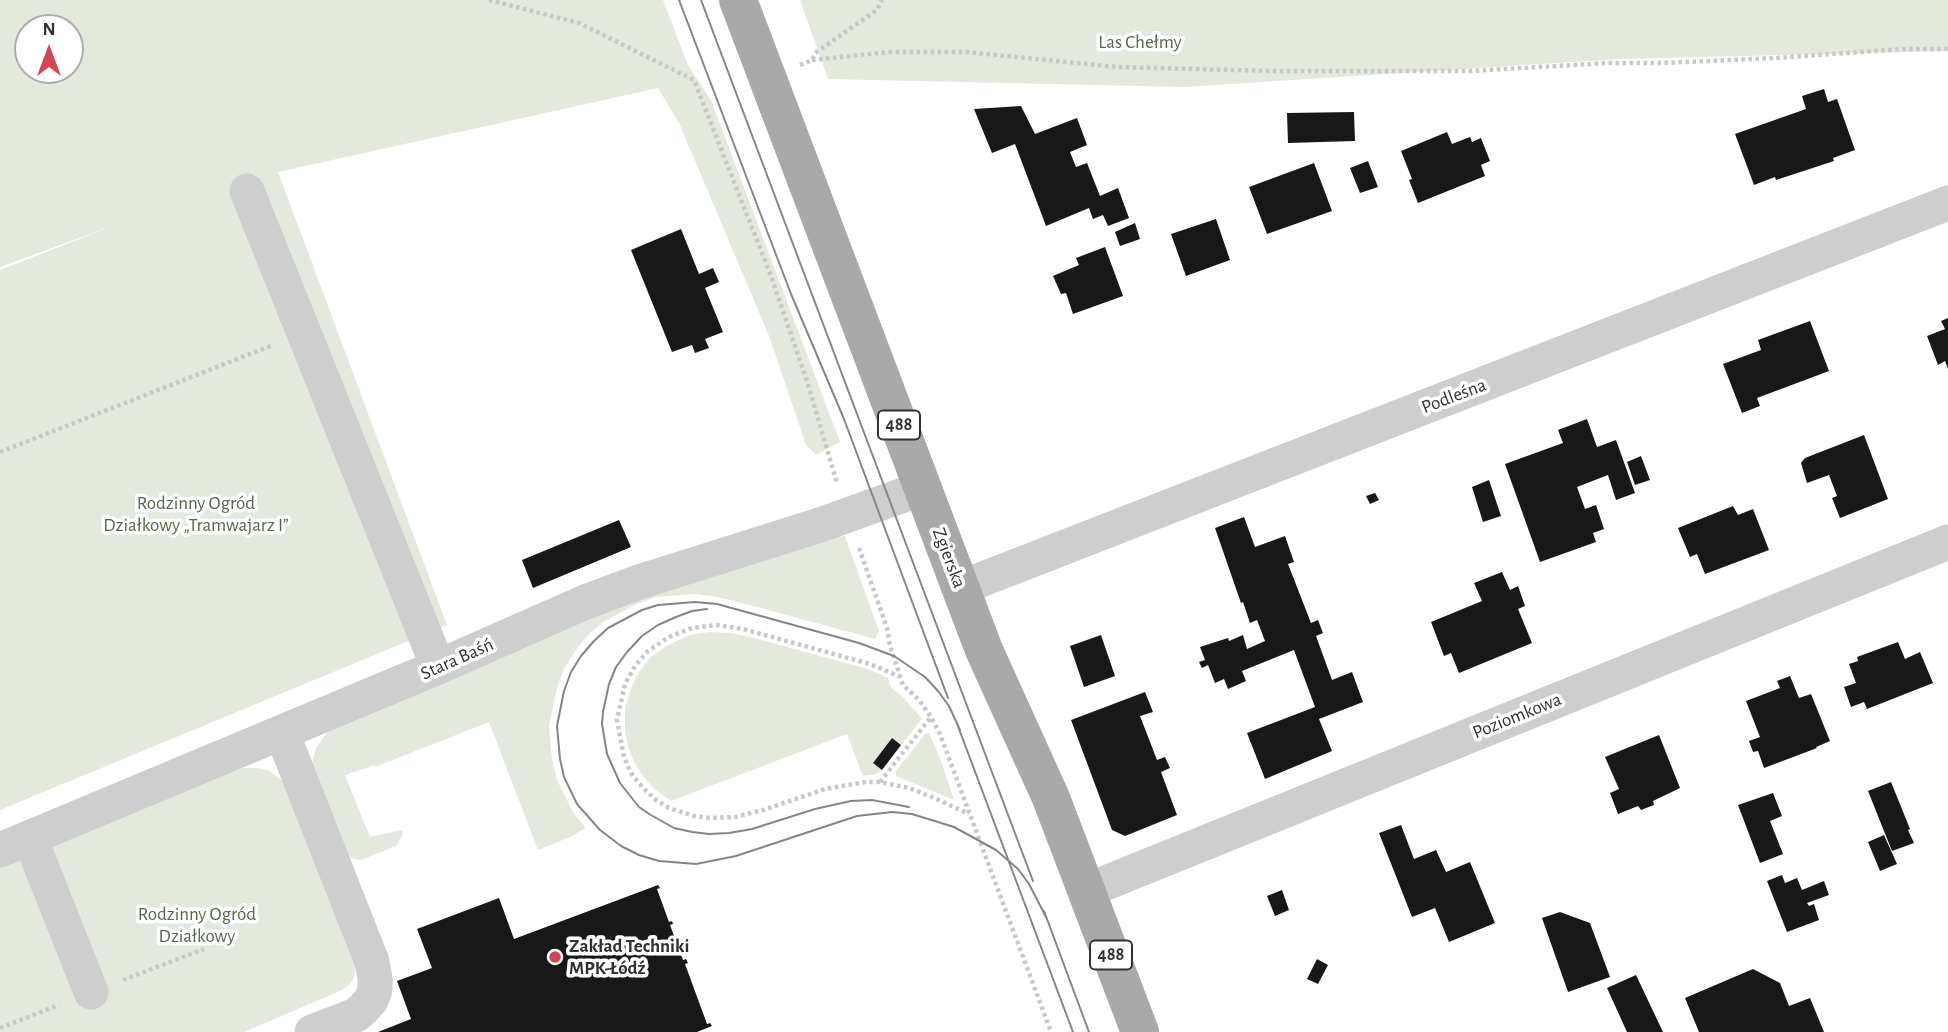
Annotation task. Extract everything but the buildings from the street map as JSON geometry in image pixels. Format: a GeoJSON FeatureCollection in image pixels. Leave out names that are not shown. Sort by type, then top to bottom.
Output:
{"type":"FeatureCollection","features":[{"type":"Feature","properties":{"kind":"main road","name":"488"},"geometry":{"type":"LineString","coordinates":[[737,0],[768,81]]}},
{"type":"Feature","properties":{"kind":"main road","name":"Zgierska"},"geometry":{"type":"LineString","coordinates":[[768,81],[989,660],[1051,798],[1140,1032]]}},
{"type":"Feature","properties":{"kind":"street"},"geometry":{"type":"LineString","coordinates":[[247,191],[439,667]]}},
{"type":"Feature","properties":{"kind":"street","name":"Podleśna"},"geometry":{"type":"LineString","coordinates":[[961,588],[1948,203]]}},
{"type":"Feature","properties":{"kind":"street","name":"Stara Baśń"},"geometry":{"type":"LineString","coordinates":[[15,844],[439,667],[608,593],[849,515],[923,488]]}},
{"type":"Feature","properties":{"kind":"street","name":"Poziomkowa"},"geometry":{"type":"LineString","coordinates":[[1087,891],[1948,542]]}},
{"type":"Feature","properties":{"kind":"street"},"geometry":{"type":"LineString","coordinates":[[282,733],[372,962],[375,978],[371,1000],[356,1015],[312,1032]]}},
{"type":"Feature","properties":{"kind":"street"},"geometry":{"type":"LineString","coordinates":[[15,844],[91,992]]}},
{"type":"Feature","properties":{"kind":"path"},"geometry":{"type":"LineString","coordinates":[[489,0],[579,23],[694,80],[771,276],[901,677],[904,685],[931,717],[940,734],[1051,1032]]}},
{"type":"Feature","properties":{"kind":"path"},"geometry":{"type":"LineString","coordinates":[[812,60],[815,53],[877,10],[882,0]]}},
{"type":"Feature","properties":{"kind":"path"},"geometry":{"type":"LineString","coordinates":[[768,81],[812,60],[889,52],[953,52],[1117,67],[1272,71],[1472,71],[1948,49]]}},
{"type":"Feature","properties":{"kind":"path"},"geometry":{"type":"LineString","coordinates":[[0,452],[303,334]]}},
{"type":"Feature","properties":{"kind":"path"},"geometry":{"type":"LineString","coordinates":[[901,677],[886,669],[838,654],[743,629],[716,625],[692,628],[669,637],[648,651],[635,666],[625,684],[620,702],[617,720],[619,738],[631,773],[643,788],[656,800],[681,813],[710,818],[735,817],[825,789],[880,782],[909,788],[970,815]]}},
{"type":"Feature","properties":{"kind":"path"},"geometry":{"type":"LineString","coordinates":[[880,782],[931,717]]}},
{"type":"Feature","properties":{"kind":"green space","name":"Rodzinny Ogród Działkowy „Tramwajarz I”"},"geometry":{"type":"Polygon","coordinates":[[[0,0],[663,0],[688,65],[711,100],[840,442],[816,455],[806,445],[769,336],[679,123],[658,88],[278,172],[447,625],[0,810],[0,270],[115,225],[0,267],[0,0]]]}},
{"type":"Feature","properties":{"kind":"green space","name":"Las Chełmy"},"geometry":{"type":"Polygon","coordinates":[[[800,0],[1948,0],[1948,51],[1620,59],[1184,87],[828,79],[800,0]]]}},
{"type":"Feature","properties":{"kind":"green space"},"geometry":{"type":"Polygon","coordinates":[[[845,536],[879,631],[875,639],[746,604],[696,594],[656,597],[639,603],[603,622],[588,635],[564,669],[549,726],[557,780],[574,814],[586,828],[538,850],[489,722],[375,767],[345,775],[370,837],[402,830],[403,835],[396,846],[361,860],[348,855],[312,769],[317,746],[337,725],[641,596],[830,538],[845,536]]]}},
{"type":"Feature","properties":{"kind":"green space"},"geometry":{"type":"Polygon","coordinates":[[[709,632],[754,638],[868,669],[888,678],[891,688],[902,696],[922,719],[901,745],[892,739],[873,763],[882,770],[876,774],[863,776],[847,734],[671,801],[645,779],[635,764],[628,747],[625,709],[638,673],[651,657],[690,635],[709,632]]]}},
{"type":"Feature","properties":{"kind":"green space"},"geometry":{"type":"Polygon","coordinates":[[[929,733],[954,800],[896,776],[896,771],[925,734],[929,733]]]}},
{"type":"Feature","properties":{"kind":"green space","name":"Rodzinny Ogród Działkowy"},"geometry":{"type":"Polygon","coordinates":[[[245,768],[268,770],[284,782],[355,967],[354,978],[349,985],[244,1032],[0,1032],[0,864],[245,768]]]}},
{"type":"Feature","properties":{"kind":"tram line"},"geometry":{"type":"LineString","coordinates":[[679,0],[791,294],[844,419],[948,698]]}},
{"type":"Feature","properties":{"kind":"tram line"},"geometry":{"type":"LineString","coordinates":[[701,0],[1033,881]]}},
{"type":"Feature","properties":{"kind":"tram line"},"geometry":{"type":"LineString","coordinates":[[960,730],[949,706],[938,691],[925,677],[894,656],[859,643],[717,604],[695,602],[658,605],[642,610],[608,628],[581,656],[571,672],[557,726],[564,777],[577,804],[600,830],[621,846],[639,855],[659,861],[696,864],[736,856],[857,816],[892,812],[912,814],[954,827],[996,850],[1018,869],[1046,917]]}},
{"type":"Feature","properties":{"kind":"tram line"},"geometry":{"type":"LineString","coordinates":[[707,609],[676,617],[642,636],[616,667],[609,684],[602,724],[607,754],[620,783],[639,807],[674,828],[709,834],[752,829],[851,801],[872,800],[909,807]]}},
{"type":"Feature","properties":{"kind":"tram line"},"geometry":{"type":"LineString","coordinates":[[956,721],[1073,1032]]}},
{"type":"Feature","properties":{"kind":"tram line"},"geometry":{"type":"LineString","coordinates":[[1044,911],[1089,1032]]}},
{"type":"Feature","properties":{"kind":"place","name":"Zakład Techniki MPK-Łódź"},"geometry":{"type":"Point","coordinates":[555,957]}}]}
